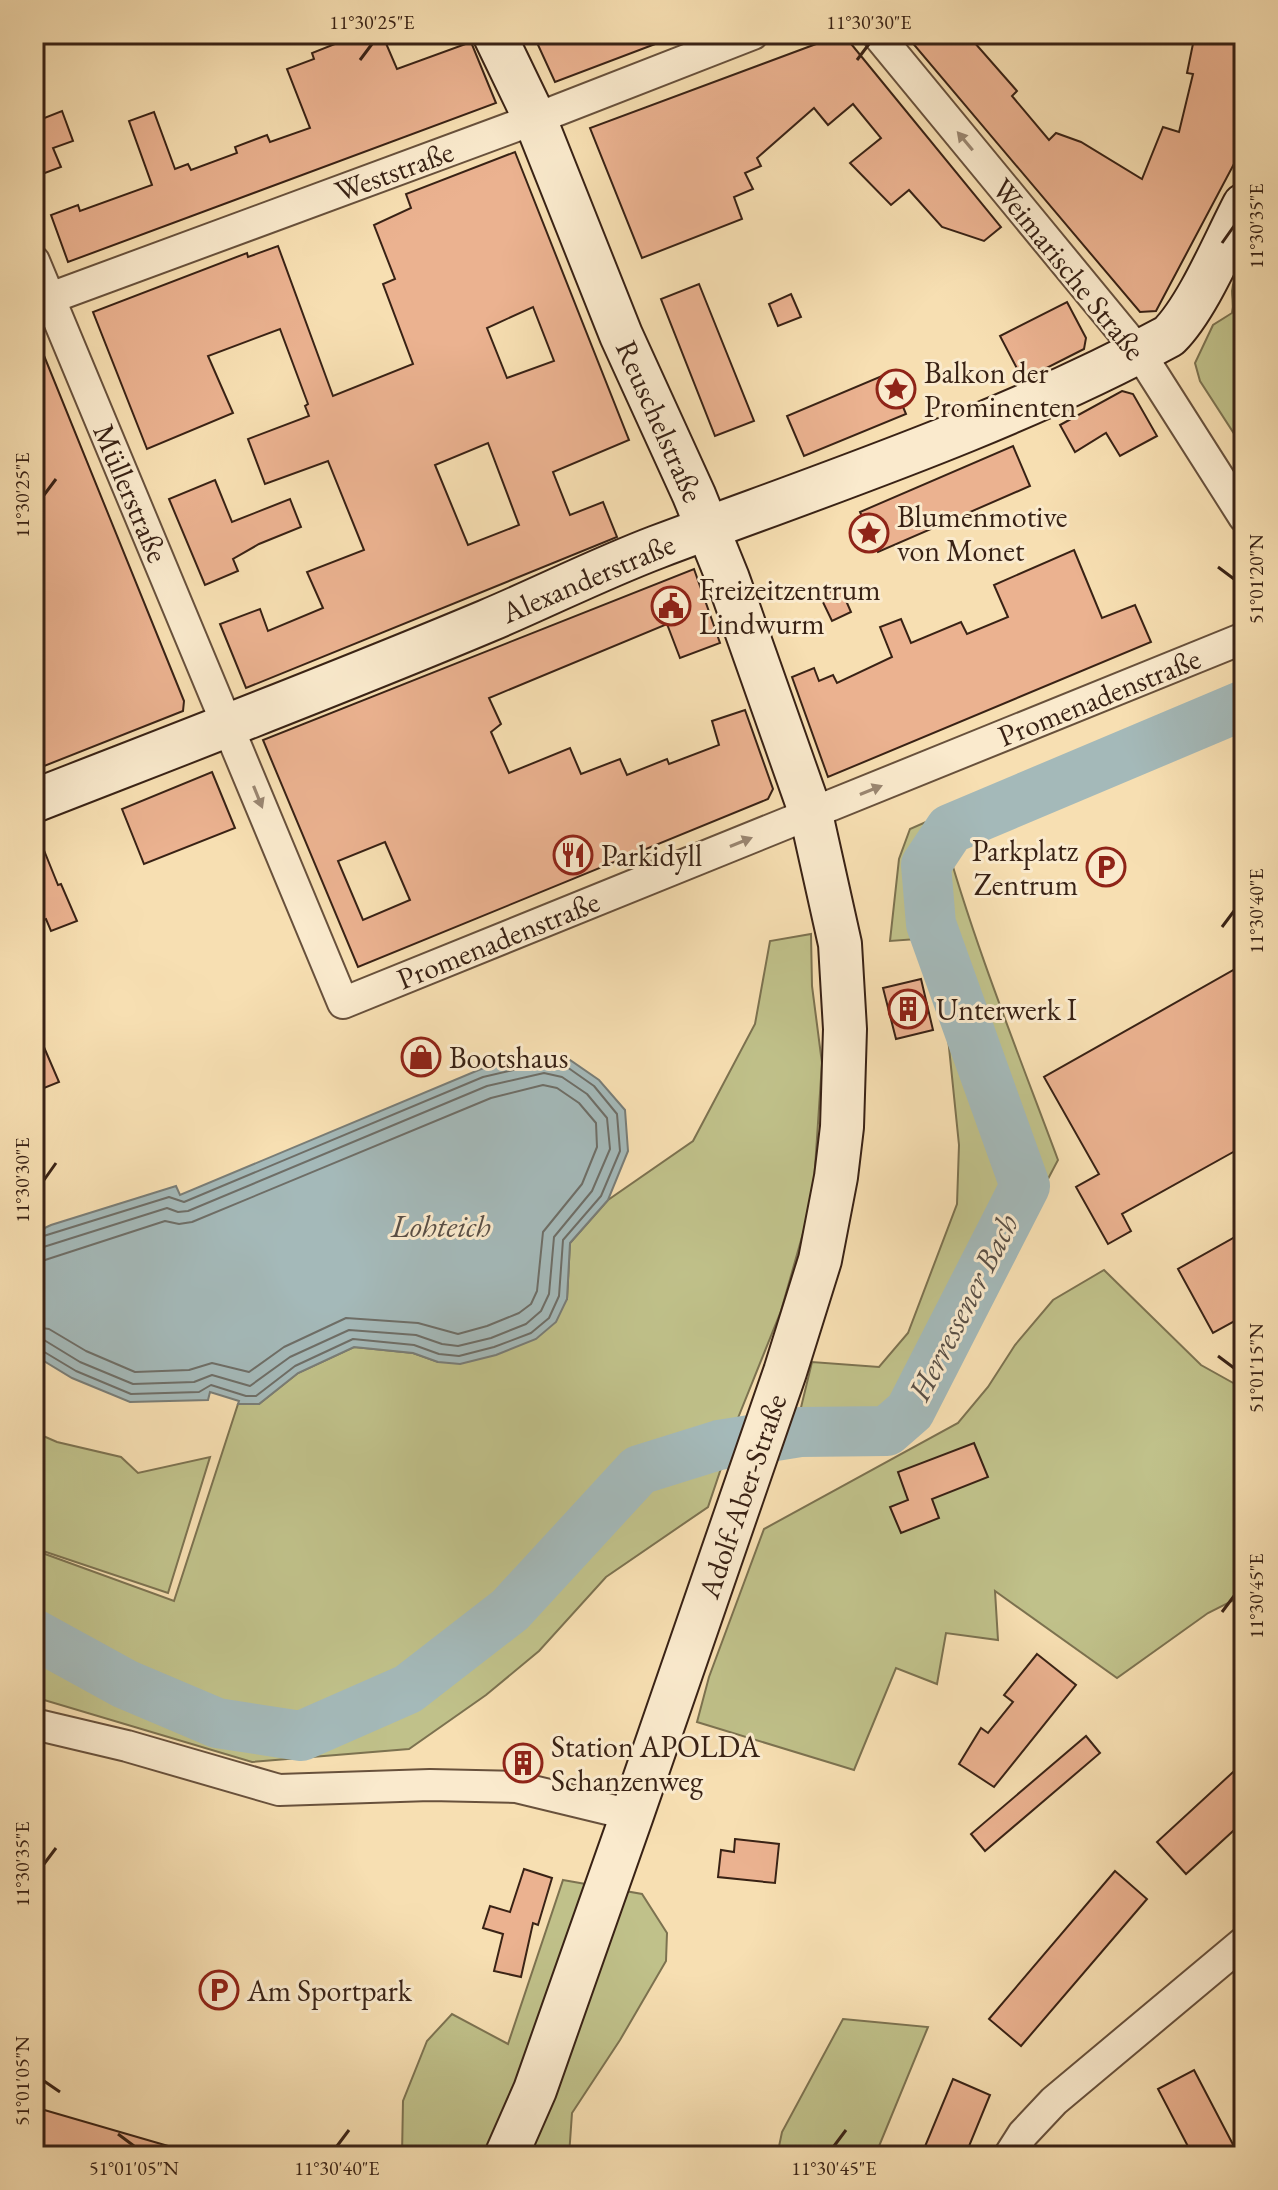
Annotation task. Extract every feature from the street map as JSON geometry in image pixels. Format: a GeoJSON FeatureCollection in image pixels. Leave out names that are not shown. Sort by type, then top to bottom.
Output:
{"type":"FeatureCollection","features":[{"type":"Feature","properties":{"kind":"main road","name":"Reuschelstraße"},"geometry":{"type":"LineString","coordinates":[[494,34],[535,119],[621,335],[708,529],[811,814]]}},
{"type":"Feature","properties":{"kind":"main road","name":"Alexanderstraße"},"geometry":{"type":"LineString","coordinates":[[34,801],[487,621],[654,548],[1008,415],[1082,382],[1169,336],[1183,320],[1244,205]]}},
{"type":"Feature","properties":{"kind":"main road","name":"Adolf-Aber-Straße"},"geometry":{"type":"LineString","coordinates":[[506,2156],[535,2090],[632,1815],[820,1260],[836,1177],[843,1115],[845,1029],[840,944],[811,814]]}},
{"type":"Feature","properties":{"kind":"street","name":"Weststraße"},"geometry":{"type":"LineString","coordinates":[[42,301],[535,119],[753,34]]}},
{"type":"Feature","properties":{"kind":"street","name":"Weimarische Straße"},"geometry":{"type":"LineString","coordinates":[[877,34],[1139,352],[1244,517]]}},
{"type":"Feature","properties":{"kind":"street","name":"Müllerstraße"},"geometry":{"type":"LineString","coordinates":[[34,261],[42,301],[228,725]]}},
{"type":"Feature","properties":{"kind":"street","name":"Promenadenstraße"},"geometry":{"type":"LineString","coordinates":[[228,725],[343,1003],[1244,638]]}},
{"type":"Feature","properties":{"kind":"street"},"geometry":{"type":"LineString","coordinates":[[34,1724],[127,1746],[279,1790],[430,1785],[531,1789],[632,1815]]}},
{"type":"Feature","properties":{"kind":"street"},"geometry":{"type":"LineString","coordinates":[[1009,2156],[1023,2134],[1054,2101],[1244,1942]]}},
{"type":"Feature","properties":{"kind":"green space"},"geometry":{"type":"Polygon","coordinates":[[[1244,265],[1244,449],[1200,381],[1195,363],[1213,325],[1232,313],[1232,288],[1244,265]]]}},
{"type":"Feature","properties":{"kind":"green space"},"geometry":{"type":"Polygon","coordinates":[[[1244,682],[1244,701],[942,829],[982,954],[1058,1160],[920,1422],[881,1442],[789,1457],[812,1362],[879,1367],[908,1333],[957,1204],[959,1145],[947,1028],[917,939],[890,941],[899,859],[910,829],[1244,682]]]}},
{"type":"Feature","properties":{"kind":"green space"},"geometry":{"type":"Polygon","coordinates":[[[811,934],[812,986],[822,1063],[813,1198],[781,1311],[738,1418],[708,1507],[606,1577],[539,1651],[486,1695],[409,1749],[252,1762],[34,1697],[34,1550],[174,1601],[238,1404],[259,1404],[298,1373],[354,1347],[413,1353],[438,1362],[567,1299],[570,1243],[608,1200],[693,1141],[755,1024],[770,941],[811,934]]]}},
{"type":"Feature","properties":{"kind":"green space"},"geometry":{"type":"Polygon","coordinates":[[[1104,1270],[1201,1365],[1244,1389],[1244,1595],[1208,1613],[1117,1678],[995,1591],[998,1640],[946,1633],[937,1684],[896,1668],[854,1770],[697,1722],[709,1677],[764,1529],[958,1423],[988,1387],[1015,1345],[1053,1300],[1104,1270]]]}},
{"type":"Feature","properties":{"kind":"green space"},"geometry":{"type":"Polygon","coordinates":[[[34,1432],[57,1442],[121,1457],[138,1473],[210,1457],[168,1593],[34,1548],[34,1432]]]}},
{"type":"Feature","properties":{"kind":"green space"},"geometry":{"type":"Polygon","coordinates":[[[563,1880],[642,1894],[667,1933],[666,1961],[620,2040],[572,2113],[569,2156],[402,2156],[403,2101],[427,2041],[452,2014],[508,2044],[563,1880]]]}},
{"type":"Feature","properties":{"kind":"green space"},"geometry":{"type":"Polygon","coordinates":[[[843,2019],[928,2027],[875,2156],[777,2156],[782,2132],[843,2019]]]}},
{"type":"Feature","properties":{"kind":"water","name":"Lohteich"},"geometry":{"type":"Polygon","coordinates":[[[545,1055],[570,1060],[599,1080],[625,1110],[628,1151],[608,1200],[570,1243],[567,1299],[556,1322],[536,1339],[496,1355],[460,1364],[438,1362],[413,1353],[354,1347],[298,1373],[259,1404],[238,1404],[239,1401],[210,1392],[208,1400],[130,1402],[72,1378],[34,1355],[34,1233],[176,1186],[180,1195],[481,1069],[545,1055]]]}},
{"type":"Feature","properties":{"kind":"building"},"geometry":{"type":"Polygon","coordinates":[[[360,34],[382,34],[397,69],[471,42],[496,103],[68,262],[51,215],[78,205],[80,211],[152,185],[129,121],[154,112],[175,169],[188,164],[191,170],[237,153],[235,147],[267,135],[270,142],[310,128],[287,69],[314,59],[312,53],[360,34]]]}},
{"type":"Feature","properties":{"kind":"building"},"geometry":{"type":"Polygon","coordinates":[[[533,34],[679,34],[679,35],[555,82],[533,34]]]}},
{"type":"Feature","properties":{"kind":"building"},"geometry":{"type":"Polygon","coordinates":[[[843,34],[1001,227],[984,241],[942,227],[909,190],[891,205],[850,163],[881,138],[853,104],[828,125],[814,108],[757,158],[761,166],[745,173],[753,189],[734,197],[742,219],[642,258],[590,128],[843,34]]]}},
{"type":"Feature","properties":{"kind":"building"},"geometry":{"type":"Polygon","coordinates":[[[905,34],[967,34],[1017,91],[1012,96],[1049,140],[1056,133],[1081,142],[1142,179],[1163,127],[1179,132],[1193,74],[1187,73],[1195,34],[1244,34],[1244,145],[1156,311],[1140,312],[905,34]]]}},
{"type":"Feature","properties":{"kind":"building"},"geometry":{"type":"Polygon","coordinates":[[[35,102],[42,119],[62,111],[73,141],[53,148],[61,167],[34,177],[35,102]]]}},
{"type":"Feature","properties":{"kind":"building"},"geometry":{"type":"Polygon","coordinates":[[[515,152],[629,440],[553,472],[570,515],[603,502],[617,537],[246,688],[220,624],[260,609],[268,631],[323,608],[307,572],[364,550],[328,461],[265,484],[248,439],[309,416],[305,406],[308,404],[280,329],[208,356],[233,413],[147,449],[93,312],[247,253],[248,257],[278,246],[333,396],[413,364],[383,284],[395,279],[374,225],[411,208],[406,194],[515,152]],[[533,307],[487,328],[507,378],[554,361],[533,307]],[[488,443],[435,465],[468,545],[519,525],[488,443]]]}},
{"type":"Feature","properties":{"kind":"building"},"geometry":{"type":"Polygon","coordinates":[[[699,284],[754,421],[715,436],[661,299],[699,284]]]}},
{"type":"Feature","properties":{"kind":"building"},"geometry":{"type":"Polygon","coordinates":[[[791,294],[801,317],[778,326],[769,304],[791,294]]]}},
{"type":"Feature","properties":{"kind":"building"},"geometry":{"type":"Polygon","coordinates":[[[1067,302],[1086,338],[1084,349],[1023,380],[1000,336],[1067,302]]]}},
{"type":"Feature","properties":{"kind":"building"},"geometry":{"type":"Polygon","coordinates":[[[34,331],[184,701],[183,711],[34,770],[34,331]]]}},
{"type":"Feature","properties":{"kind":"building"},"geometry":{"type":"Polygon","coordinates":[[[889,373],[906,414],[804,456],[787,416],[889,373]]]}},
{"type":"Feature","properties":{"kind":"building"},"geometry":{"type":"Polygon","coordinates":[[[1122,391],[1133,394],[1157,436],[1120,456],[1106,433],[1075,452],[1060,425],[1122,391]]]}},
{"type":"Feature","properties":{"kind":"building"},"geometry":{"type":"Polygon","coordinates":[[[1013,446],[1030,486],[878,552],[860,512],[1013,446]]]}},
{"type":"Feature","properties":{"kind":"building"},"geometry":{"type":"Polygon","coordinates":[[[215,480],[232,522],[290,499],[301,527],[259,544],[233,559],[238,571],[205,585],[169,499],[215,480]]]}},
{"type":"Feature","properties":{"kind":"building"},"geometry":{"type":"Polygon","coordinates":[[[1074,550],[1102,618],[1135,605],[1151,642],[828,777],[792,677],[814,668],[819,681],[833,675],[837,683],[892,657],[880,627],[901,619],[911,643],[961,622],[967,634],[1008,617],[994,585],[1074,550]]]}},
{"type":"Feature","properties":{"kind":"building"},"geometry":{"type":"Polygon","coordinates":[[[694,569],[720,643],[680,658],[667,624],[489,698],[501,724],[491,732],[509,773],[570,748],[581,774],[620,759],[627,775],[667,759],[669,764],[719,745],[712,721],[745,710],[773,789],[768,799],[358,967],[263,740],[694,569]],[[385,842],[338,861],[363,920],[410,900],[385,842]]]}},
{"type":"Feature","properties":{"kind":"building"},"geometry":{"type":"Polygon","coordinates":[[[840,587],[851,612],[832,621],[820,596],[840,587]]]}},
{"type":"Feature","properties":{"kind":"building"},"geometry":{"type":"Polygon","coordinates":[[[212,772],[235,828],[144,864],[122,809],[212,772]]]}},
{"type":"Feature","properties":{"kind":"building"},"geometry":{"type":"Polygon","coordinates":[[[35,828],[58,885],[61,884],[77,921],[51,931],[46,919],[34,924],[35,828]]]}},
{"type":"Feature","properties":{"kind":"building"},"geometry":{"type":"Polygon","coordinates":[[[1244,964],[1244,1146],[1122,1214],[1131,1231],[1108,1244],[1076,1187],[1099,1174],[1044,1077],[1244,964]]]}},
{"type":"Feature","properties":{"kind":"building","name":"Unterwerk I"},"geometry":{"type":"Polygon","coordinates":[[[921,979],[933,1030],[896,1039],[883,988],[921,979]]]}},
{"type":"Feature","properties":{"kind":"building"},"geometry":{"type":"Polygon","coordinates":[[[34,1024],[59,1082],[34,1092],[34,1024]]]}},
{"type":"Feature","properties":{"kind":"building"},"geometry":{"type":"Polygon","coordinates":[[[1244,1232],[1244,1316],[1213,1333],[1178,1269],[1244,1232]]]}},
{"type":"Feature","properties":{"kind":"building"},"geometry":{"type":"Polygon","coordinates":[[[974,1443],[988,1477],[932,1499],[939,1518],[901,1533],[890,1507],[908,1500],[898,1472],[974,1443]]]}},
{"type":"Feature","properties":{"kind":"building"},"geometry":{"type":"Polygon","coordinates":[[[1037,1654],[1076,1685],[994,1787],[959,1764],[981,1728],[988,1733],[1013,1702],[1004,1695],[1037,1654]]]}},
{"type":"Feature","properties":{"kind":"building"},"geometry":{"type":"Polygon","coordinates":[[[1086,1736],[1100,1753],[985,1851],[971,1834],[1086,1736]]]}},
{"type":"Feature","properties":{"kind":"building"},"geometry":{"type":"Polygon","coordinates":[[[1244,1762],[1244,1821],[1186,1874],[1157,1842],[1244,1762]]]}},
{"type":"Feature","properties":{"kind":"building"},"geometry":{"type":"Polygon","coordinates":[[[735,1839],[779,1844],[775,1883],[718,1877],[721,1850],[734,1852],[735,1839]]]}},
{"type":"Feature","properties":{"kind":"building"},"geometry":{"type":"Polygon","coordinates":[[[524,1869],[552,1878],[538,1925],[533,1923],[521,1977],[494,1971],[503,1934],[483,1928],[490,1906],[510,1912],[524,1869]]]}},
{"type":"Feature","properties":{"kind":"building"},"geometry":{"type":"Polygon","coordinates":[[[1115,1871],[1147,1899],[1021,2046],[989,2019],[1115,1871]]]}},
{"type":"Feature","properties":{"kind":"building"},"geometry":{"type":"Polygon","coordinates":[[[1194,2070],[1239,2156],[1193,2156],[1158,2089],[1194,2070]]]}},
{"type":"Feature","properties":{"kind":"building"},"geometry":{"type":"Polygon","coordinates":[[[953,2079],[990,2095],[965,2156],[921,2156],[953,2079]]]}},
{"type":"Feature","properties":{"kind":"building"},"geometry":{"type":"Polygon","coordinates":[[[34,2107],[182,2150],[181,2156],[34,2156],[34,2107]]]}},
{"type":"Feature","properties":{"kind":"waterway","name":"Herressener Bach"},"geometry":{"type":"LineString","coordinates":[[34,1634],[125,1684],[217,1723],[301,1736],[408,1689],[510,1610],[639,1470],[719,1445],[800,1432],[887,1431],[910,1411],[1025,1186],[931,924],[926,865],[950,829],[1244,705]]}},
{"type":"Feature","properties":{"kind":"place","name":"Balkon der Prominenten"},"geometry":{"type":"Point","coordinates":[896,389]}},
{"type":"Feature","properties":{"kind":"place","name":"Blumenmotive von Monet"},"geometry":{"type":"Point","coordinates":[869,533]}},
{"type":"Feature","properties":{"kind":"place","name":"Freizeitzentrum Lindwurm"},"geometry":{"type":"Point","coordinates":[671,606]}},
{"type":"Feature","properties":{"kind":"place","name":"Parkidyll"},"geometry":{"type":"Point","coordinates":[573,855]}},
{"type":"Feature","properties":{"kind":"place","name":"Parkplatz Zentrum"},"geometry":{"type":"Point","coordinates":[1106,867]}},
{"type":"Feature","properties":{"kind":"place","name":"Unterwerk I"},"geometry":{"type":"Point","coordinates":[908,1009]}},
{"type":"Feature","properties":{"kind":"place","name":"Bootshaus"},"geometry":{"type":"Point","coordinates":[421,1057]}},
{"type":"Feature","properties":{"kind":"place","name":"Station APOLDA Schanzenweg"},"geometry":{"type":"Point","coordinates":[523,1763]}},
{"type":"Feature","properties":{"kind":"place","name":"Am Sportpark"},"geometry":{"type":"Point","coordinates":[219,1990]}}]}
